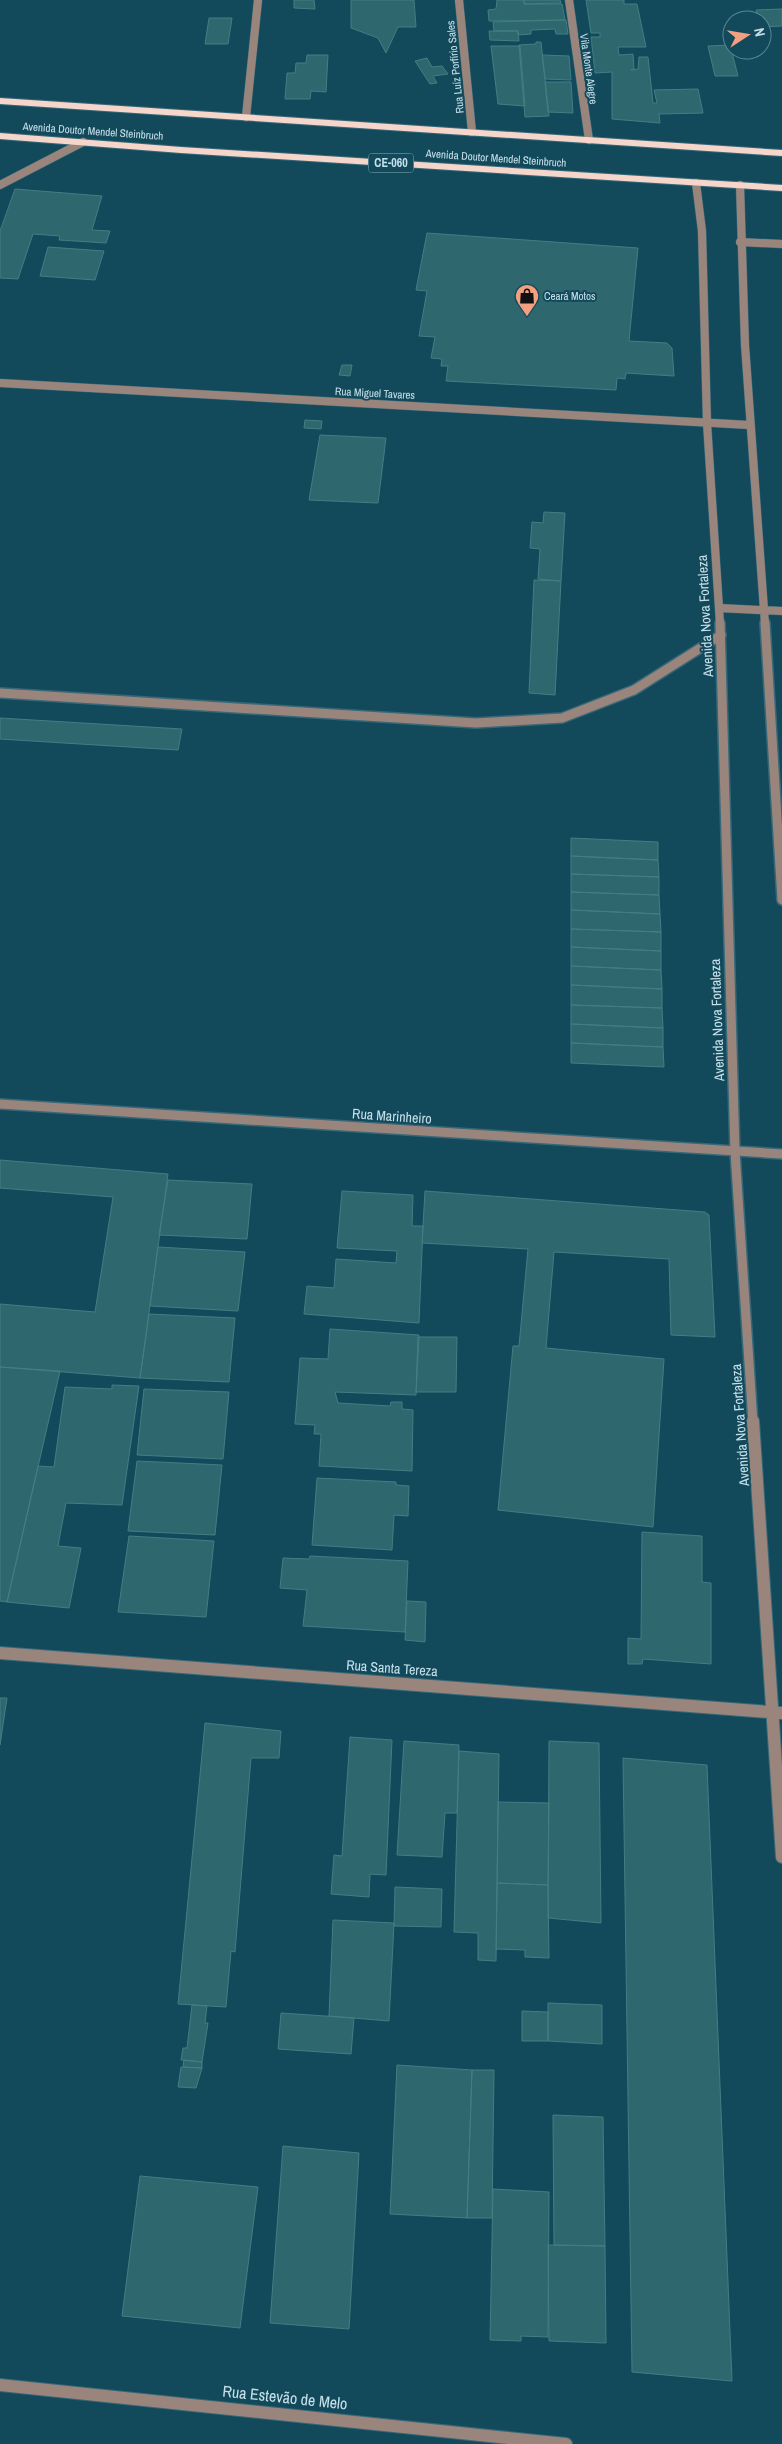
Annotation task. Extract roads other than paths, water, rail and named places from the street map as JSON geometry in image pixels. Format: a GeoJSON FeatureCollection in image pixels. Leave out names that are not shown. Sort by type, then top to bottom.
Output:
{"type":"FeatureCollection","features":[{"type":"Feature","properties":{"kind":"highway","name":"Avenida Doutor Mendel Steinbruch"},"geometry":{"type":"LineString","coordinates":[[0,101],[782,153]]}},
{"type":"Feature","properties":{"kind":"highway","name":"Avenida Doutor Mendel Steinbruch"},"geometry":{"type":"LineString","coordinates":[[0,136],[181,150],[782,188]]}},
{"type":"Feature","properties":{"kind":"street"},"geometry":{"type":"LineString","coordinates":[[246,117],[258,0]]}},
{"type":"Feature","properties":{"kind":"street","name":"Rua Luíz Porfírio Sales"},"geometry":{"type":"LineString","coordinates":[[459,0],[472,132]]}},
{"type":"Feature","properties":{"kind":"street","name":"Vila Monte Alegre"},"geometry":{"type":"LineString","coordinates":[[569,0],[589,140]]}},
{"type":"Feature","properties":{"kind":"street"},"geometry":{"type":"LineString","coordinates":[[0,185],[83,142]]}},
{"type":"Feature","properties":{"kind":"street","name":"Avenida Nova Fortaleza"},"geometry":{"type":"LineString","coordinates":[[696,183],[702,231],[707,422],[720,608],[735,1152],[778,1713],[782,1857]]}},
{"type":"Feature","properties":{"kind":"street"},"geometry":{"type":"LineString","coordinates":[[740,185],[740,242],[749,425],[764,610],[782,900]]}},
{"type":"Feature","properties":{"kind":"street"},"geometry":{"type":"LineString","coordinates":[[740,242],[782,244]]}},
{"type":"Feature","properties":{"kind":"street","name":"Rua Miguel Tavares"},"geometry":{"type":"LineString","coordinates":[[0,383],[749,425]]}},
{"type":"Feature","properties":{"kind":"street"},"geometry":{"type":"LineString","coordinates":[[720,608],[782,611]]}},
{"type":"Feature","properties":{"kind":"street"},"geometry":{"type":"LineString","coordinates":[[0,694],[476,723],[562,718],[634,690],[721,635]]}},
{"type":"Feature","properties":{"kind":"street","name":"Rua Marinheiro"},"geometry":{"type":"LineString","coordinates":[[0,1104],[782,1154]]}},
{"type":"Feature","properties":{"kind":"street","name":"Rua Santa Tereza"},"geometry":{"type":"LineString","coordinates":[[0,1653],[778,1713]]}},
{"type":"Feature","properties":{"kind":"street","name":"Rua Estevão de Melo"},"geometry":{"type":"LineString","coordinates":[[0,2386],[566,2444]]}},
{"type":"Feature","properties":{"kind":"place","name":"Ceará Motos"},"geometry":{"type":"Point","coordinates":[527,317]}}]}
